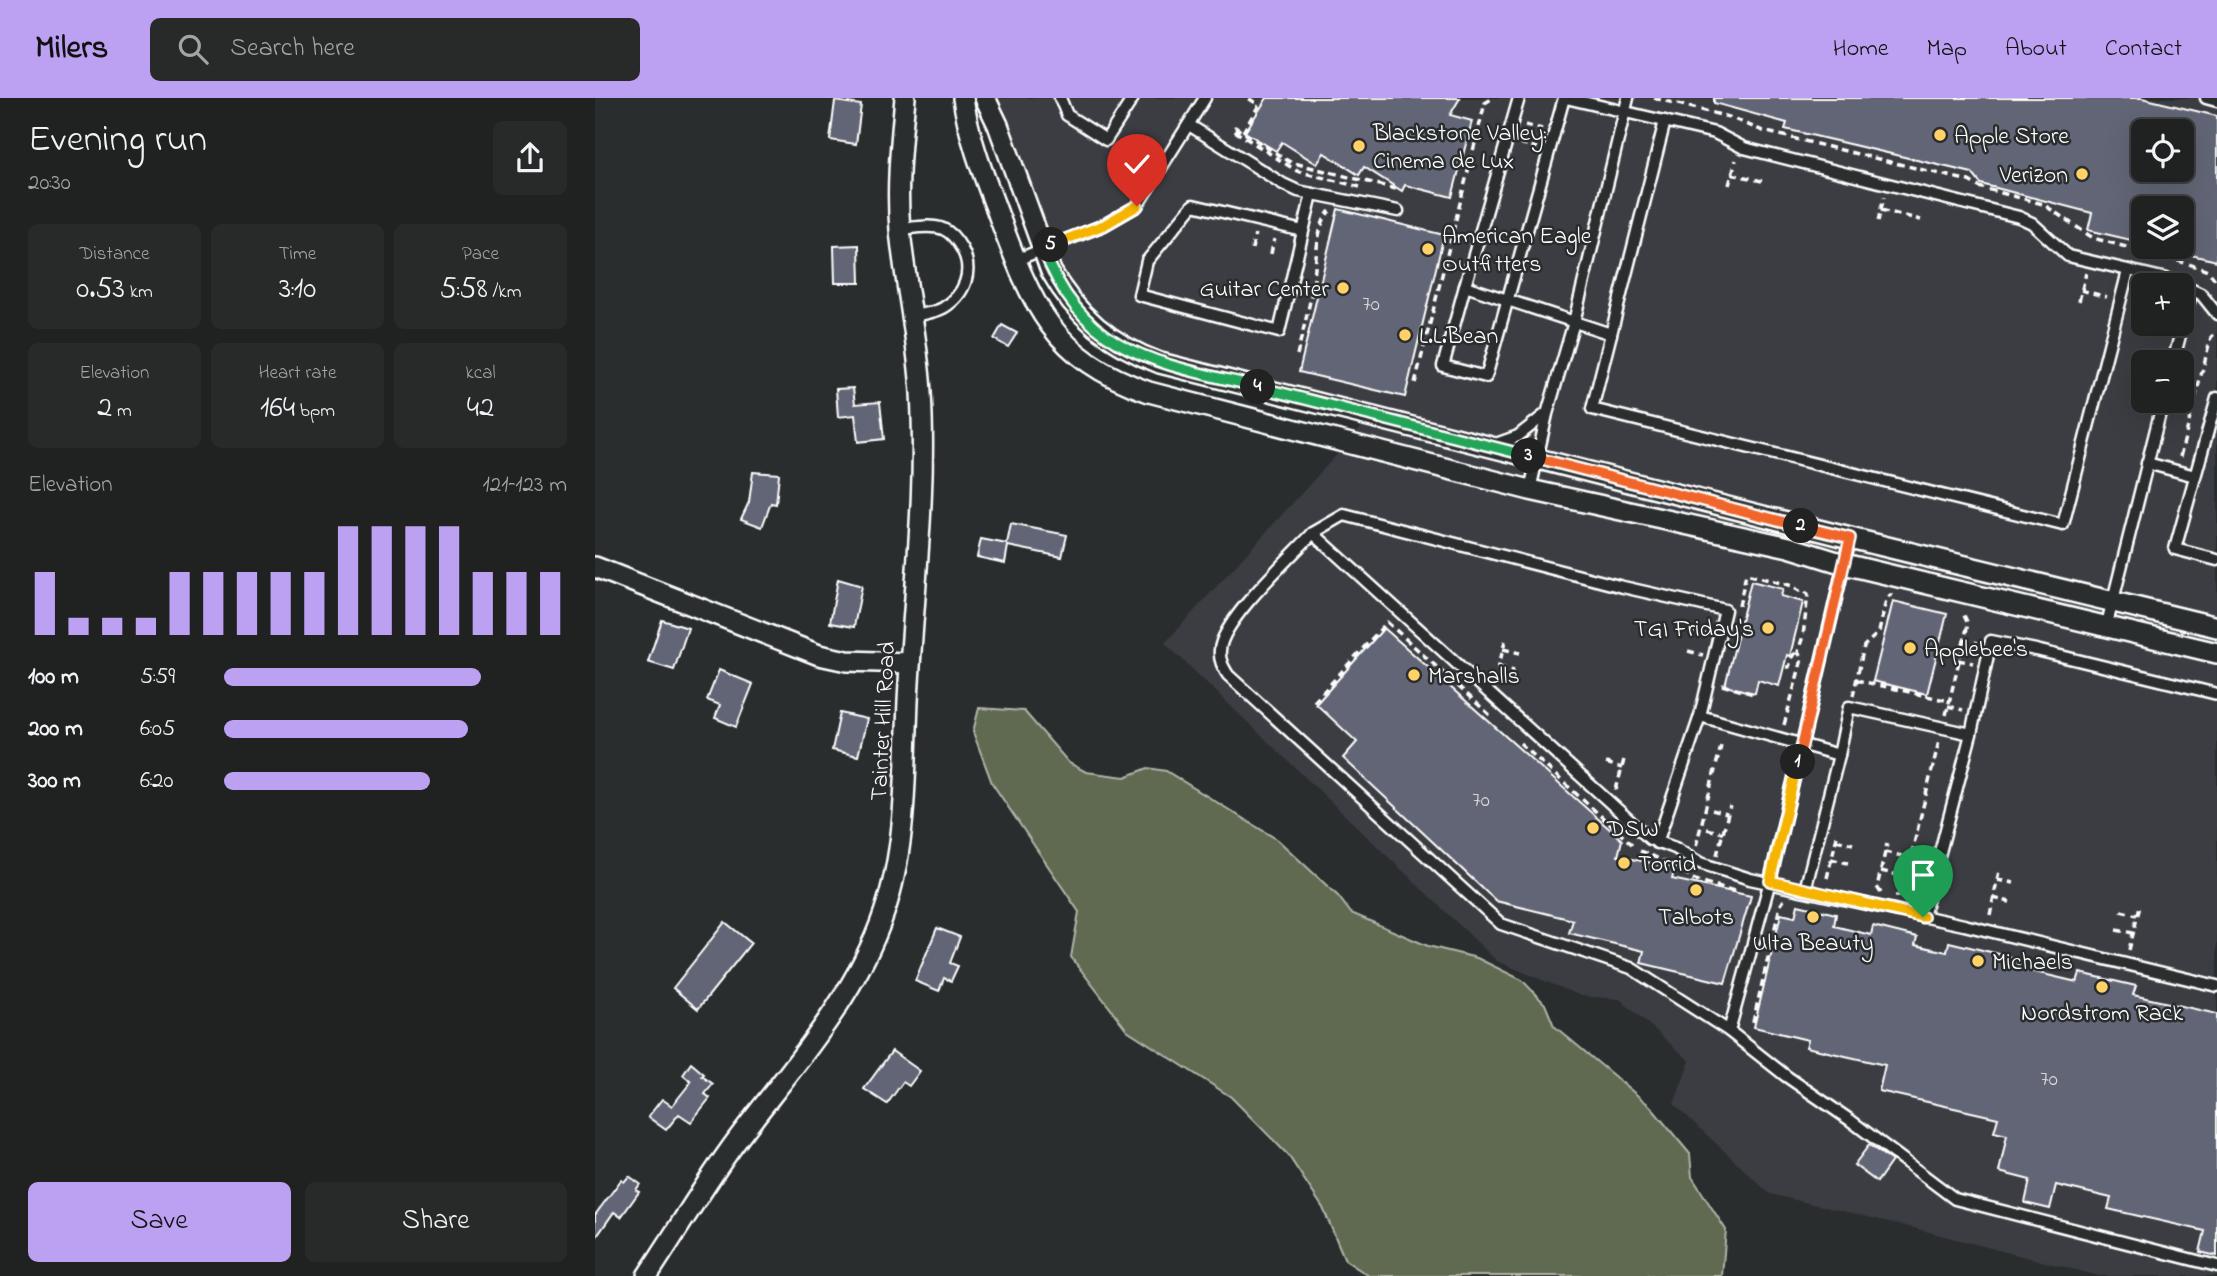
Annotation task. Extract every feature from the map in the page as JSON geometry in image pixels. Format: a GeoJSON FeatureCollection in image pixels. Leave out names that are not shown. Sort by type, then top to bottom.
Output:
{"type":"FeatureCollection","features":[{"type":"Feature","properties":{"kind":"street","name":"Tainter Hill Road"},"geometry":{"type":"LineString","coordinates":[[647,1276],[734,1144],[831,1018],[877,932],[890,895],[905,785],[916,554],[923,499],[921,394],[900,229],[899,166],[905,98]]}},
{"type":"Feature","properties":{"kind":"street"},"geometry":{"type":"LineString","coordinates":[[963,98],[972,144],[1035,305],[1071,350],[1121,382],[1530,491],[1789,547],[1844,564],[2217,653]]}},
{"type":"Feature","properties":{"kind":"street"},"geometry":{"type":"LineString","coordinates":[[985,98],[998,125],[1051,271],[1073,305],[1112,340],[1134,354],[1160,363],[1850,538],[2217,627]]}},
{"type":"Feature","properties":{"kind":"street"},"geometry":{"type":"LineString","coordinates":[[595,567],[819,655],[847,661],[910,663]]}},
{"type":"Feature","properties":{"kind":"lane"},"geometry":{"type":"LineString","coordinates":[[1060,98],[1067,115],[1106,140],[1133,98]]}},
{"type":"Feature","properties":{"kind":"lane"},"geometry":{"type":"LineString","coordinates":[[1016,260],[1104,225],[1137,206],[1205,98]]}},
{"type":"Feature","properties":{"kind":"lane"},"geometry":{"type":"LineString","coordinates":[[1519,98],[1443,366],[1486,377],[1565,98],[1715,133],[1741,147],[2019,217],[2032,223],[2069,256],[2135,273]]}},
{"type":"Feature","properties":{"kind":"lane"},"geometry":{"type":"LineString","coordinates":[[1530,491],[1547,414],[1573,322],[1628,98]]}},
{"type":"Feature","properties":{"kind":"lane"},"geometry":{"type":"LineString","coordinates":[[2206,98],[2217,101]]}},
{"type":"Feature","properties":{"kind":"lane"},"geometry":{"type":"LineString","coordinates":[[1665,121],[1592,409],[2063,525],[2128,271]]}},
{"type":"Feature","properties":{"kind":"lane"},"geometry":{"type":"LineString","coordinates":[[1189,125],[1298,191],[1398,211]]}},
{"type":"Feature","properties":{"kind":"lane"},"geometry":{"type":"LineString","coordinates":[[1303,231],[1193,205],[1147,261],[1139,295],[1279,332],[1312,194]]}},
{"type":"Feature","properties":{"kind":"lane"},"geometry":{"type":"LineString","coordinates":[[900,229],[944,229],[958,241],[968,260],[967,281],[957,297],[942,309],[911,317]]}},
{"type":"Feature","properties":{"kind":"lane"},"geometry":{"type":"LineString","coordinates":[[1465,286],[1611,334]]}},
{"type":"Feature","properties":{"kind":"lane"},"geometry":{"type":"LineString","coordinates":[[2194,291],[2201,294],[2217,314]]}},
{"type":"Feature","properties":{"kind":"lane"},"geometry":{"type":"LineString","coordinates":[[2217,398],[2175,549],[2217,560]]}},
{"type":"Feature","properties":{"kind":"lane"},"geometry":{"type":"LineString","coordinates":[[2106,628],[2160,413]]}},
{"type":"Feature","properties":{"kind":"lane"},"geometry":{"type":"LineString","coordinates":[[1491,446],[1518,436],[1547,414]]}},
{"type":"Feature","properties":{"kind":"lane"},"geometry":{"type":"LineString","coordinates":[[2147,463],[2195,476]]}},
{"type":"Feature","properties":{"kind":"lane"},"geometry":{"type":"LineString","coordinates":[[1657,842],[1700,716],[1725,610],[1563,572],[1344,515],[1313,533],[1256,593],[1226,630],[1220,649],[1221,665],[1228,675],[1501,924],[1631,968],[1729,1031],[1786,1076],[1955,1199],[2217,1266]]}},
{"type":"Feature","properties":{"kind":"lane"},"geometry":{"type":"LineString","coordinates":[[1313,533],[1650,839],[1727,873],[2217,986]]}},
{"type":"Feature","properties":{"kind":"lane"},"geometry":{"type":"LineString","coordinates":[[1729,1031],[1770,881],[1850,538]]}},
{"type":"Feature","properties":{"kind":"lane"},"geometry":{"type":"LineString","coordinates":[[1923,917],[1971,734],[1991,641],[2036,649],[2217,694]]}},
{"type":"Feature","properties":{"kind":"lane"},"geometry":{"type":"LineString","coordinates":[[1805,890],[1849,708],[1971,734]]}},
{"type":"Feature","properties":{"kind":"lane"},"geometry":{"type":"LineString","coordinates":[[1700,716],[1839,755]]}},
{"type":"Feature","properties":{"kind":"path"},"geometry":{"type":"LineString","coordinates":[[1243,132],[1259,105],[1248,98]]}},
{"type":"Feature","properties":{"kind":"path"},"geometry":{"type":"LineString","coordinates":[[1415,383],[1485,103],[1493,98]]}},
{"type":"Feature","properties":{"kind":"path"},"geometry":{"type":"LineString","coordinates":[[1520,123],[1555,132]]}},
{"type":"Feature","properties":{"kind":"path"},"geometry":{"type":"LineString","coordinates":[[1361,187],[1297,171],[1233,130],[1235,127],[1290,162],[1396,189]]}},
{"type":"Feature","properties":{"kind":"path"},"geometry":{"type":"LineString","coordinates":[[1515,142],[1549,151]]}},
{"type":"Feature","properties":{"kind":"path"},"geometry":{"type":"LineString","coordinates":[[1729,185],[1737,156]]}},
{"type":"Feature","properties":{"kind":"path"},"geometry":{"type":"LineString","coordinates":[[1732,174],[1762,181]]}},
{"type":"Feature","properties":{"kind":"path"},"geometry":{"type":"LineString","coordinates":[[1878,221],[1886,192]]}},
{"type":"Feature","properties":{"kind":"path"},"geometry":{"type":"LineString","coordinates":[[1297,355],[1313,289],[1316,256],[1324,221],[1327,213],[1334,208]]}},
{"type":"Feature","properties":{"kind":"path"},"geometry":{"type":"LineString","coordinates":[[1881,210],[1921,220]]}},
{"type":"Feature","properties":{"kind":"path"},"geometry":{"type":"LineString","coordinates":[[1252,249],[1255,234]]}},
{"type":"Feature","properties":{"kind":"path"},"geometry":{"type":"LineString","coordinates":[[1271,254],[1274,239]]}},
{"type":"Feature","properties":{"kind":"path"},"geometry":{"type":"LineString","coordinates":[[2079,301],[2087,268]]}},
{"type":"Feature","properties":{"kind":"path"},"geometry":{"type":"LineString","coordinates":[[2081,290],[2121,300]]}},
{"type":"Feature","properties":{"kind":"path"},"geometry":{"type":"LineString","coordinates":[[2179,459],[2211,337],[2217,332]]}},
{"type":"Feature","properties":{"kind":"path"},"geometry":{"type":"LineString","coordinates":[[1738,610],[1747,574],[1806,592],[1809,597],[1803,636],[1798,652],[1793,654],[1789,667],[1786,667]]}},
{"type":"Feature","properties":{"kind":"path"},"geometry":{"type":"LineString","coordinates":[[1852,698],[1864,646],[1879,632],[1886,600],[1890,595],[1898,596]]}},
{"type":"Feature","properties":{"kind":"path"},"geometry":{"type":"LineString","coordinates":[[1954,605],[1963,612],[1968,624],[1946,716],[1954,718]]}},
{"type":"Feature","properties":{"kind":"path"},"geometry":{"type":"LineString","coordinates":[[1314,702],[1387,622],[1492,717]]}},
{"type":"Feature","properties":{"kind":"path"},"geometry":{"type":"LineString","coordinates":[[1495,684],[1505,641]]}},
{"type":"Feature","properties":{"kind":"path"},"geometry":{"type":"LineString","coordinates":[[1503,649],[1520,653]]}},
{"type":"Feature","properties":{"kind":"path"},"geometry":{"type":"LineString","coordinates":[[1780,740],[1803,659],[1798,652]]}},
{"type":"Feature","properties":{"kind":"path"},"geometry":{"type":"LineString","coordinates":[[1499,667],[1514,671]]}},
{"type":"Feature","properties":{"kind":"path"},"geometry":{"type":"LineString","coordinates":[[1856,680],[1949,701]]}},
{"type":"Feature","properties":{"kind":"path"},"geometry":{"type":"LineString","coordinates":[[1720,682],[1723,686],[1753,694]]}},
{"type":"Feature","properties":{"kind":"path"},"geometry":{"type":"LineString","coordinates":[[1903,889],[1939,739]]}},
{"type":"Feature","properties":{"kind":"path"},"geometry":{"type":"LineString","coordinates":[[1520,742],[1643,854],[1679,867],[1692,879],[1747,894]]}},
{"type":"Feature","properties":{"kind":"path"},"geometry":{"type":"LineString","coordinates":[[1722,742],[1695,844],[1704,854],[1717,855],[1730,806]]}},
{"type":"Feature","properties":{"kind":"path"},"geometry":{"type":"LineString","coordinates":[[1610,788],[1617,790],[1625,756]]}},
{"type":"Feature","properties":{"kind":"path"},"geometry":{"type":"LineString","coordinates":[[1606,763],[1622,768]]}},
{"type":"Feature","properties":{"kind":"path"},"geometry":{"type":"LineString","coordinates":[[1712,810],[1728,815]]}},
{"type":"Feature","properties":{"kind":"path"},"geometry":{"type":"LineString","coordinates":[[1707,829],[1723,833]]}},
{"type":"Feature","properties":{"kind":"path"},"geometry":{"type":"LineString","coordinates":[[1826,878],[1838,832]]}},
{"type":"Feature","properties":{"kind":"path"},"geometry":{"type":"LineString","coordinates":[[1836,840],[1853,844]]}},
{"type":"Feature","properties":{"kind":"path"},"geometry":{"type":"LineString","coordinates":[[1877,887],[1887,844]]}},
{"type":"Feature","properties":{"kind":"path"},"geometry":{"type":"LineString","coordinates":[[1885,852],[1902,856]]}},
{"type":"Feature","properties":{"kind":"path"},"geometry":{"type":"LineString","coordinates":[[1831,859],[1848,863]]}},
{"type":"Feature","properties":{"kind":"path"},"geometry":{"type":"LineString","coordinates":[[1881,871],[1898,875]]}},
{"type":"Feature","properties":{"kind":"path"},"geometry":{"type":"LineString","coordinates":[[1990,915],[2000,872]]}},
{"type":"Feature","properties":{"kind":"path"},"geometry":{"type":"LineString","coordinates":[[1997,880],[2014,883]]}},
{"type":"Feature","properties":{"kind":"path"},"geometry":{"type":"LineString","coordinates":[[1753,1022],[1780,906],[1784,899],[1790,897]]}},
{"type":"Feature","properties":{"kind":"path"},"geometry":{"type":"LineString","coordinates":[[1993,898],[2010,902]]}},
{"type":"Feature","properties":{"kind":"path"},"geometry":{"type":"LineString","coordinates":[[2129,950],[2140,906]]}},
{"type":"Feature","properties":{"kind":"path"},"geometry":{"type":"LineString","coordinates":[[2121,911],[2137,915]]}},
{"type":"Feature","properties":{"kind":"path"},"geometry":{"type":"LineString","coordinates":[[2116,929],[2133,933]]}},
{"type":"Feature","properties":{"kind":"shaded area"},"geometry":{"type":"Polygon","coordinates":[[[985,98],[2217,98],[2217,1276],[2099,1276],[1770,1194],[1674,1104],[1690,1061],[1620,999],[1581,996],[1497,961],[1165,643],[1372,416],[1160,363],[1073,305],[985,98]]]}},
{"type":"Feature","properties":{"kind":"green space"},"geometry":{"type":"Polygon","coordinates":[[[979,708],[1024,711],[1069,763],[1086,772],[1125,777],[1148,768],[1166,771],[1278,840],[1338,896],[1351,913],[1428,946],[1477,958],[1522,980],[1545,1004],[1554,1026],[1650,1106],[1690,1154],[1692,1177],[1726,1230],[1722,1276],[1369,1276],[1345,1260],[1323,1208],[1288,1155],[1231,1097],[1127,1030],[1071,957],[1079,912],[992,783],[973,732],[979,708]]]}},
{"type":"Feature","properties":{"kind":"building","name":"Blackstone Valley: Cinema de Lux"},"geometry":{"type":"Polygon","coordinates":[[[1267,98],[1460,98],[1450,115],[1472,121],[1452,197],[1405,185],[1402,191],[1364,167],[1359,175],[1324,153],[1317,164],[1282,142],[1276,151],[1245,132],[1267,98]]]}},
{"type":"Feature","properties":{"kind":"building"},"geometry":{"type":"Polygon","coordinates":[[[1714,98],[2142,98],[2217,116],[2217,261],[2194,256],[2194,196],[2131,196],[2131,240],[2088,230],[2092,213],[1981,184],[1972,173],[1785,129],[1787,123],[1714,103],[1714,98]]]}},
{"type":"Feature","properties":{"kind":"building"},"geometry":{"type":"Polygon","coordinates":[[[835,101],[861,105],[856,144],[830,140],[835,101]]]}},
{"type":"Feature","properties":{"kind":"building"},"geometry":{"type":"Polygon","coordinates":[[[1338,209],[1444,235],[1405,397],[1299,372],[1338,209]]]}},
{"type":"Feature","properties":{"kind":"building"},"geometry":{"type":"Polygon","coordinates":[[[859,245],[860,283],[835,283],[834,246],[859,245]]]}},
{"type":"Feature","properties":{"kind":"building"},"geometry":{"type":"Polygon","coordinates":[[[1002,325],[1017,333],[1008,347],[994,339],[1002,325]]]}},
{"type":"Feature","properties":{"kind":"building"},"geometry":{"type":"Polygon","coordinates":[[[853,388],[855,404],[880,402],[884,439],[858,442],[855,415],[838,417],[836,389],[853,388]]]}},
{"type":"Feature","properties":{"kind":"building"},"geometry":{"type":"Polygon","coordinates":[[[753,472],[779,474],[776,504],[771,503],[762,527],[741,519],[749,502],[753,472]]]}},
{"type":"Feature","properties":{"kind":"building"},"geometry":{"type":"Polygon","coordinates":[[[1011,524],[1067,535],[1062,557],[1008,546],[1005,563],[977,557],[981,539],[1007,544],[1011,524]]]}},
{"type":"Feature","properties":{"kind":"building"},"geometry":{"type":"Polygon","coordinates":[[[838,579],[862,586],[854,627],[830,623],[838,579]]]}},
{"type":"Feature","properties":{"kind":"building","name":"TGI Friday's"},"geometry":{"type":"Polygon","coordinates":[[[1751,581],[1783,589],[1781,596],[1803,602],[1790,656],[1787,655],[1779,686],[1758,680],[1755,693],[1725,686],[1751,581]]]}},
{"type":"Feature","properties":{"kind":"building","name":"Applebee's"},"geometry":{"type":"Polygon","coordinates":[[[1893,601],[1947,614],[1927,694],[1873,681],[1893,601]]]}},
{"type":"Feature","properties":{"kind":"building"},"geometry":{"type":"Polygon","coordinates":[[[662,620],[688,628],[674,670],[648,662],[662,620]]]}},
{"type":"Feature","properties":{"kind":"building"},"geometry":{"type":"Polygon","coordinates":[[[1384,628],[1622,840],[1618,856],[1675,868],[1672,879],[1751,896],[1725,983],[1641,963],[1644,951],[1569,933],[1573,920],[1496,901],[1343,758],[1357,742],[1316,704],[1384,628]]]}},
{"type":"Feature","properties":{"kind":"building"},"geometry":{"type":"Polygon","coordinates":[[[719,670],[753,684],[736,727],[715,718],[720,705],[707,700],[719,670]]]}},
{"type":"Feature","properties":{"kind":"building"},"geometry":{"type":"Polygon","coordinates":[[[840,713],[867,719],[858,756],[832,750],[840,713]]]}},
{"type":"Feature","properties":{"kind":"building"},"geometry":{"type":"Polygon","coordinates":[[[1798,905],[1836,914],[1834,926],[1871,935],[1873,926],[1917,937],[1915,945],[1947,952],[1949,942],[2020,959],[2018,968],[2077,982],[2080,973],[2136,986],[2133,995],[2217,1014],[2217,1256],[2200,1252],[2205,1231],[2108,1209],[2111,1198],[2056,1185],[2050,1209],[2025,1203],[2030,1180],[1999,1172],[2007,1135],[1994,1132],[1998,1118],[1879,1091],[1885,1065],[1806,1047],[1808,1040],[1754,1027],[1781,914],[1795,917],[1798,905]]]}},
{"type":"Feature","properties":{"kind":"building"},"geometry":{"type":"Polygon","coordinates":[[[725,922],[751,943],[698,1009],[673,988],[725,922]]]}},
{"type":"Feature","properties":{"kind":"building"},"geometry":{"type":"Polygon","coordinates":[[[937,928],[960,937],[950,963],[958,966],[951,981],[944,978],[939,991],[915,981],[937,928]]]}},
{"type":"Feature","properties":{"kind":"building"},"geometry":{"type":"Polygon","coordinates":[[[892,1051],[920,1071],[909,1086],[903,1082],[887,1104],[864,1089],[892,1051]]]}},
{"type":"Feature","properties":{"kind":"building"},"geometry":{"type":"Polygon","coordinates":[[[691,1063],[713,1084],[705,1094],[710,1098],[691,1122],[679,1114],[666,1130],[648,1117],[662,1099],[672,1106],[691,1082],[683,1075],[691,1063]]]}},
{"type":"Feature","properties":{"kind":"building"},"geometry":{"type":"Polygon","coordinates":[[[1869,1145],[1892,1161],[1877,1182],[1854,1165],[1869,1145]]]}},
{"type":"Feature","properties":{"kind":"building"},"geometry":{"type":"Polygon","coordinates":[[[629,1176],[640,1184],[636,1190],[639,1192],[621,1217],[614,1212],[595,1239],[595,1215],[621,1180],[624,1182],[629,1176]]]}},
{"type":"Feature","properties":{"kind":"place","name":"Apple Store"},"geometry":{"type":"Point","coordinates":[1940,135]}},
{"type":"Feature","properties":{"kind":"place","name":"Blackstone Valley: Cinema de Lux"},"geometry":{"type":"Point","coordinates":[1359,146]}},
{"type":"Feature","properties":{"kind":"place","name":"Verizon"},"geometry":{"type":"Point","coordinates":[2082,174]}},
{"type":"Feature","properties":{"kind":"place","name":"American Eagle Outfitters"},"geometry":{"type":"Point","coordinates":[1428,249]}},
{"type":"Feature","properties":{"kind":"place","name":"Guitar Center"},"geometry":{"type":"Point","coordinates":[1343,288]}},
{"type":"Feature","properties":{"kind":"place","name":"L.L.Bean"},"geometry":{"type":"Point","coordinates":[1405,335]}},
{"type":"Feature","properties":{"kind":"place","name":"TGI Friday's"},"geometry":{"type":"Point","coordinates":[1768,628]}},
{"type":"Feature","properties":{"kind":"place","name":"Applebee's"},"geometry":{"type":"Point","coordinates":[1910,648]}},
{"type":"Feature","properties":{"kind":"place","name":"Marshalls"},"geometry":{"type":"Point","coordinates":[1414,675]}},
{"type":"Feature","properties":{"kind":"place","name":"DSW"},"geometry":{"type":"Point","coordinates":[1593,828]}},
{"type":"Feature","properties":{"kind":"place","name":"Torrid"},"geometry":{"type":"Point","coordinates":[1624,863]}},
{"type":"Feature","properties":{"kind":"place","name":"Talbots"},"geometry":{"type":"Point","coordinates":[1696,890]}},
{"type":"Feature","properties":{"kind":"place","name":"Ulta Beauty"},"geometry":{"type":"Point","coordinates":[1813,917]}},
{"type":"Feature","properties":{"kind":"place","name":"Michaels"},"geometry":{"type":"Point","coordinates":[1978,961]}},
{"type":"Feature","properties":{"kind":"place","name":"Nordstrom Rack"},"geometry":{"type":"Point","coordinates":[2102,987]}},
{"type":"Feature","properties":{"kind":"route"},"geometry":{"type":"LineString","coordinates":[[1137,206],[1104,225],[1043,248],[1051,271],[1073,305],[1112,340],[1134,354],[1160,363],[1850,538],[1770,881],[1923,917]]}}]}
